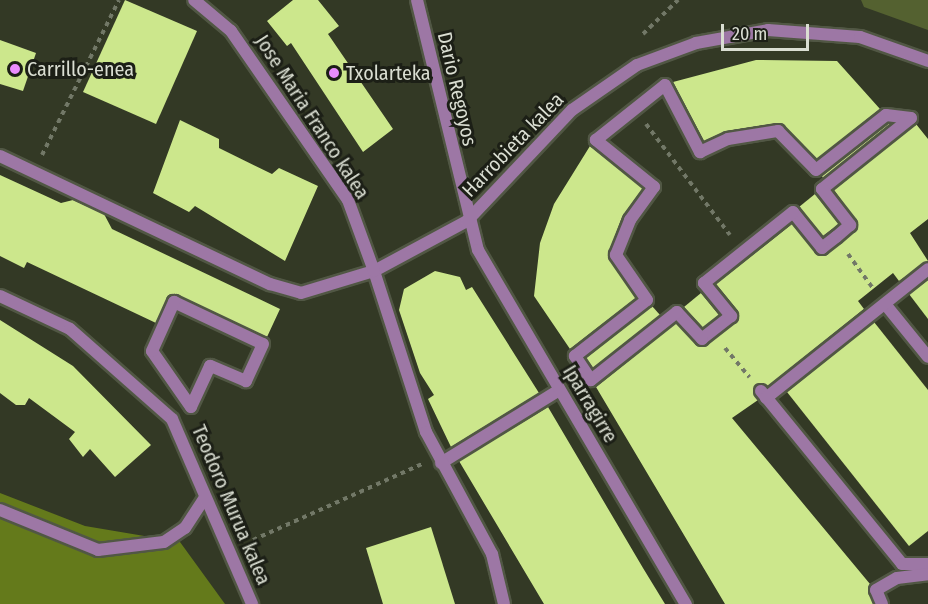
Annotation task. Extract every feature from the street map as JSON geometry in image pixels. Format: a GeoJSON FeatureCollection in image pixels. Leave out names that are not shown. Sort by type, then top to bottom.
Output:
{"type":"FeatureCollection","features":[{"type":"Feature","properties":{"kind":"street","name":"Jose Maria Franco kalea"},"geometry":{"type":"LineString","coordinates":[[194,0],[231,30],[348,200],[439,460],[492,554],[504,604]]}},
{"type":"Feature","properties":{"kind":"street","name":"Dario Regoyos"},"geometry":{"type":"LineString","coordinates":[[417,0],[467,221]]}},
{"type":"Feature","properties":{"kind":"street","name":"Harrobieta kalea"},"geometry":{"type":"LineString","coordinates":[[467,221],[572,110],[637,65],[696,43],[768,30],[860,37],[928,61]]}},
{"type":"Feature","properties":{"kind":"street"},"geometry":{"type":"LineString","coordinates":[[665,85],[700,152],[728,139],[778,131],[816,170],[886,115],[911,118],[822,189],[850,225],[836,237],[822,248],[793,212],[704,283],[731,316],[711,332],[702,339],[677,312],[591,380],[575,356],[647,300],[616,255],[630,220],[654,187],[596,140],[640,102],[665,85]]}},
{"type":"Feature","properties":{"kind":"street"},"geometry":{"type":"LineString","coordinates":[[0,156],[270,284],[301,293],[374,271],[467,221]]}},
{"type":"Feature","properties":{"kind":"street","name":"Iparragirre"},"geometry":{"type":"LineString","coordinates":[[467,221],[478,250],[686,604]]}},
{"type":"Feature","properties":{"kind":"street"},"geometry":{"type":"LineString","coordinates":[[928,269],[764,394],[903,564],[928,564]]}},
{"type":"Feature","properties":{"kind":"street","name":"Teodoro Murua kalea"},"geometry":{"type":"LineString","coordinates":[[0,296],[70,329],[132,379],[172,419],[196,465],[204,499],[233,549],[252,604]]}},
{"type":"Feature","properties":{"kind":"street"},"geometry":{"type":"LineString","coordinates":[[174,302],[263,344],[246,381],[210,366],[191,407],[152,351],[174,302]]}},
{"type":"Feature","properties":{"kind":"street"},"geometry":{"type":"LineString","coordinates":[[885,304],[928,357]]}},
{"type":"Feature","properties":{"kind":"street"},"geometry":{"type":"LineString","coordinates":[[439,460],[559,390]]}},
{"type":"Feature","properties":{"kind":"street"},"geometry":{"type":"LineString","coordinates":[[0,510],[98,550],[164,542],[185,528],[204,499]]}},
{"type":"Feature","properties":{"kind":"street"},"geometry":{"type":"LineString","coordinates":[[882,604],[876,590],[897,578],[928,574]]}},
{"type":"Feature","properties":{"kind":"path"},"geometry":{"type":"LineString","coordinates":[[34,171],[119,0]]}},
{"type":"Feature","properties":{"kind":"path"},"geometry":{"type":"LineString","coordinates":[[643,34],[678,0]]}},
{"type":"Feature","properties":{"kind":"path"},"geometry":{"type":"LineString","coordinates":[[642,118],[738,245]]}},
{"type":"Feature","properties":{"kind":"path"},"geometry":{"type":"LineString","coordinates":[[836,237],[885,304]]}},
{"type":"Feature","properties":{"kind":"path"},"geometry":{"type":"LineString","coordinates":[[711,332],[764,394]]}},
{"type":"Feature","properties":{"kind":"path"},"geometry":{"type":"LineString","coordinates":[[254,540],[439,460]]}},
{"type":"Feature","properties":{"kind":"green space"},"geometry":{"type":"Polygon","coordinates":[[[861,0],[928,0],[928,30],[864,7],[861,0]]]}},
{"type":"Feature","properties":{"kind":"green space"},"geometry":{"type":"Polygon","coordinates":[[[0,493],[85,526],[180,542],[225,604],[0,604],[0,493]]]}},
{"type":"Feature","properties":{"kind":"building"},"geometry":{"type":"Polygon","coordinates":[[[125,0],[197,31],[156,124],[83,92],[125,0]]]}},
{"type":"Feature","properties":{"kind":"building"},"geometry":{"type":"Polygon","coordinates":[[[293,0],[318,0],[339,26],[328,34],[393,129],[363,152],[291,43],[287,46],[267,21],[293,0]]]}},
{"type":"Feature","properties":{"kind":"building","name":"Carrillo-enea"},"geometry":{"type":"Polygon","coordinates":[[[0,40],[36,53],[23,91],[0,84],[0,40]]]}},
{"type":"Feature","properties":{"kind":"building"},"geometry":{"type":"Polygon","coordinates":[[[756,60],[837,61],[880,109],[817,159],[780,123],[726,131],[704,141],[673,82],[756,60]]]}},
{"type":"Feature","properties":{"kind":"building"},"geometry":{"type":"Polygon","coordinates":[[[180,120],[219,139],[219,148],[272,174],[279,168],[318,186],[285,261],[195,206],[189,212],[153,193],[180,120]]]}},
{"type":"Feature","properties":{"kind":"building"},"geometry":{"type":"Polygon","coordinates":[[[890,124],[823,178],[822,176],[890,124]]]}},
{"type":"Feature","properties":{"kind":"building"},"geometry":{"type":"Polygon","coordinates":[[[916,124],[928,139],[928,219],[910,233],[928,261],[899,281],[893,273],[858,301],[864,309],[768,386],[755,385],[758,400],[732,418],[870,584],[873,604],[725,604],[596,387],[676,323],[703,347],[736,322],[738,311],[716,284],[792,224],[818,255],[841,243],[858,224],[834,190],[916,124]]]}},
{"type":"Feature","properties":{"kind":"building"},"geometry":{"type":"Polygon","coordinates":[[[590,146],[643,188],[622,217],[608,255],[636,298],[570,349],[534,296],[540,243],[554,204],[590,146]]]}},
{"type":"Feature","properties":{"kind":"building"},"geometry":{"type":"Polygon","coordinates":[[[0,175],[61,203],[73,200],[104,214],[112,229],[280,309],[267,337],[174,294],[156,323],[27,262],[24,268],[0,256],[0,175]]]}},
{"type":"Feature","properties":{"kind":"building"},"geometry":{"type":"Polygon","coordinates":[[[815,194],[839,224],[823,236],[799,207],[815,194]]]}},
{"type":"Feature","properties":{"kind":"building"},"geometry":{"type":"Polygon","coordinates":[[[435,271],[460,277],[466,290],[472,287],[539,393],[451,447],[428,399],[434,395],[420,373],[399,310],[404,289],[435,271]]]}},
{"type":"Feature","properties":{"kind":"building"},"geometry":{"type":"Polygon","coordinates":[[[928,280],[928,319],[909,294],[928,280]]]}},
{"type":"Feature","properties":{"kind":"building"},"geometry":{"type":"Polygon","coordinates":[[[701,293],[719,315],[703,328],[684,307],[701,293]]]}},
{"type":"Feature","properties":{"kind":"building"},"geometry":{"type":"Polygon","coordinates":[[[652,306],[660,315],[593,368],[586,358],[652,306]]]}},
{"type":"Feature","properties":{"kind":"building"},"geometry":{"type":"Polygon","coordinates":[[[0,320],[73,366],[151,445],[115,477],[90,449],[83,457],[69,439],[75,432],[29,398],[25,405],[16,405],[0,393],[0,320]]]}},
{"type":"Feature","properties":{"kind":"building"},"geometry":{"type":"Polygon","coordinates":[[[874,322],[928,390],[928,531],[909,546],[787,392],[874,322]]]}},
{"type":"Feature","properties":{"kind":"building"},"geometry":{"type":"Polygon","coordinates":[[[548,407],[665,604],[544,604],[459,461],[548,407]]]}},
{"type":"Feature","properties":{"kind":"building"},"geometry":{"type":"Polygon","coordinates":[[[431,527],[455,604],[383,604],[366,548],[431,527]]]}},
{"type":"Feature","properties":{"kind":"place","name":"Carrillo-enea"},"geometry":{"type":"Point","coordinates":[15,69]}},
{"type":"Feature","properties":{"kind":"place","name":"Txolarteka"},"geometry":{"type":"Point","coordinates":[334,73]}}]}
